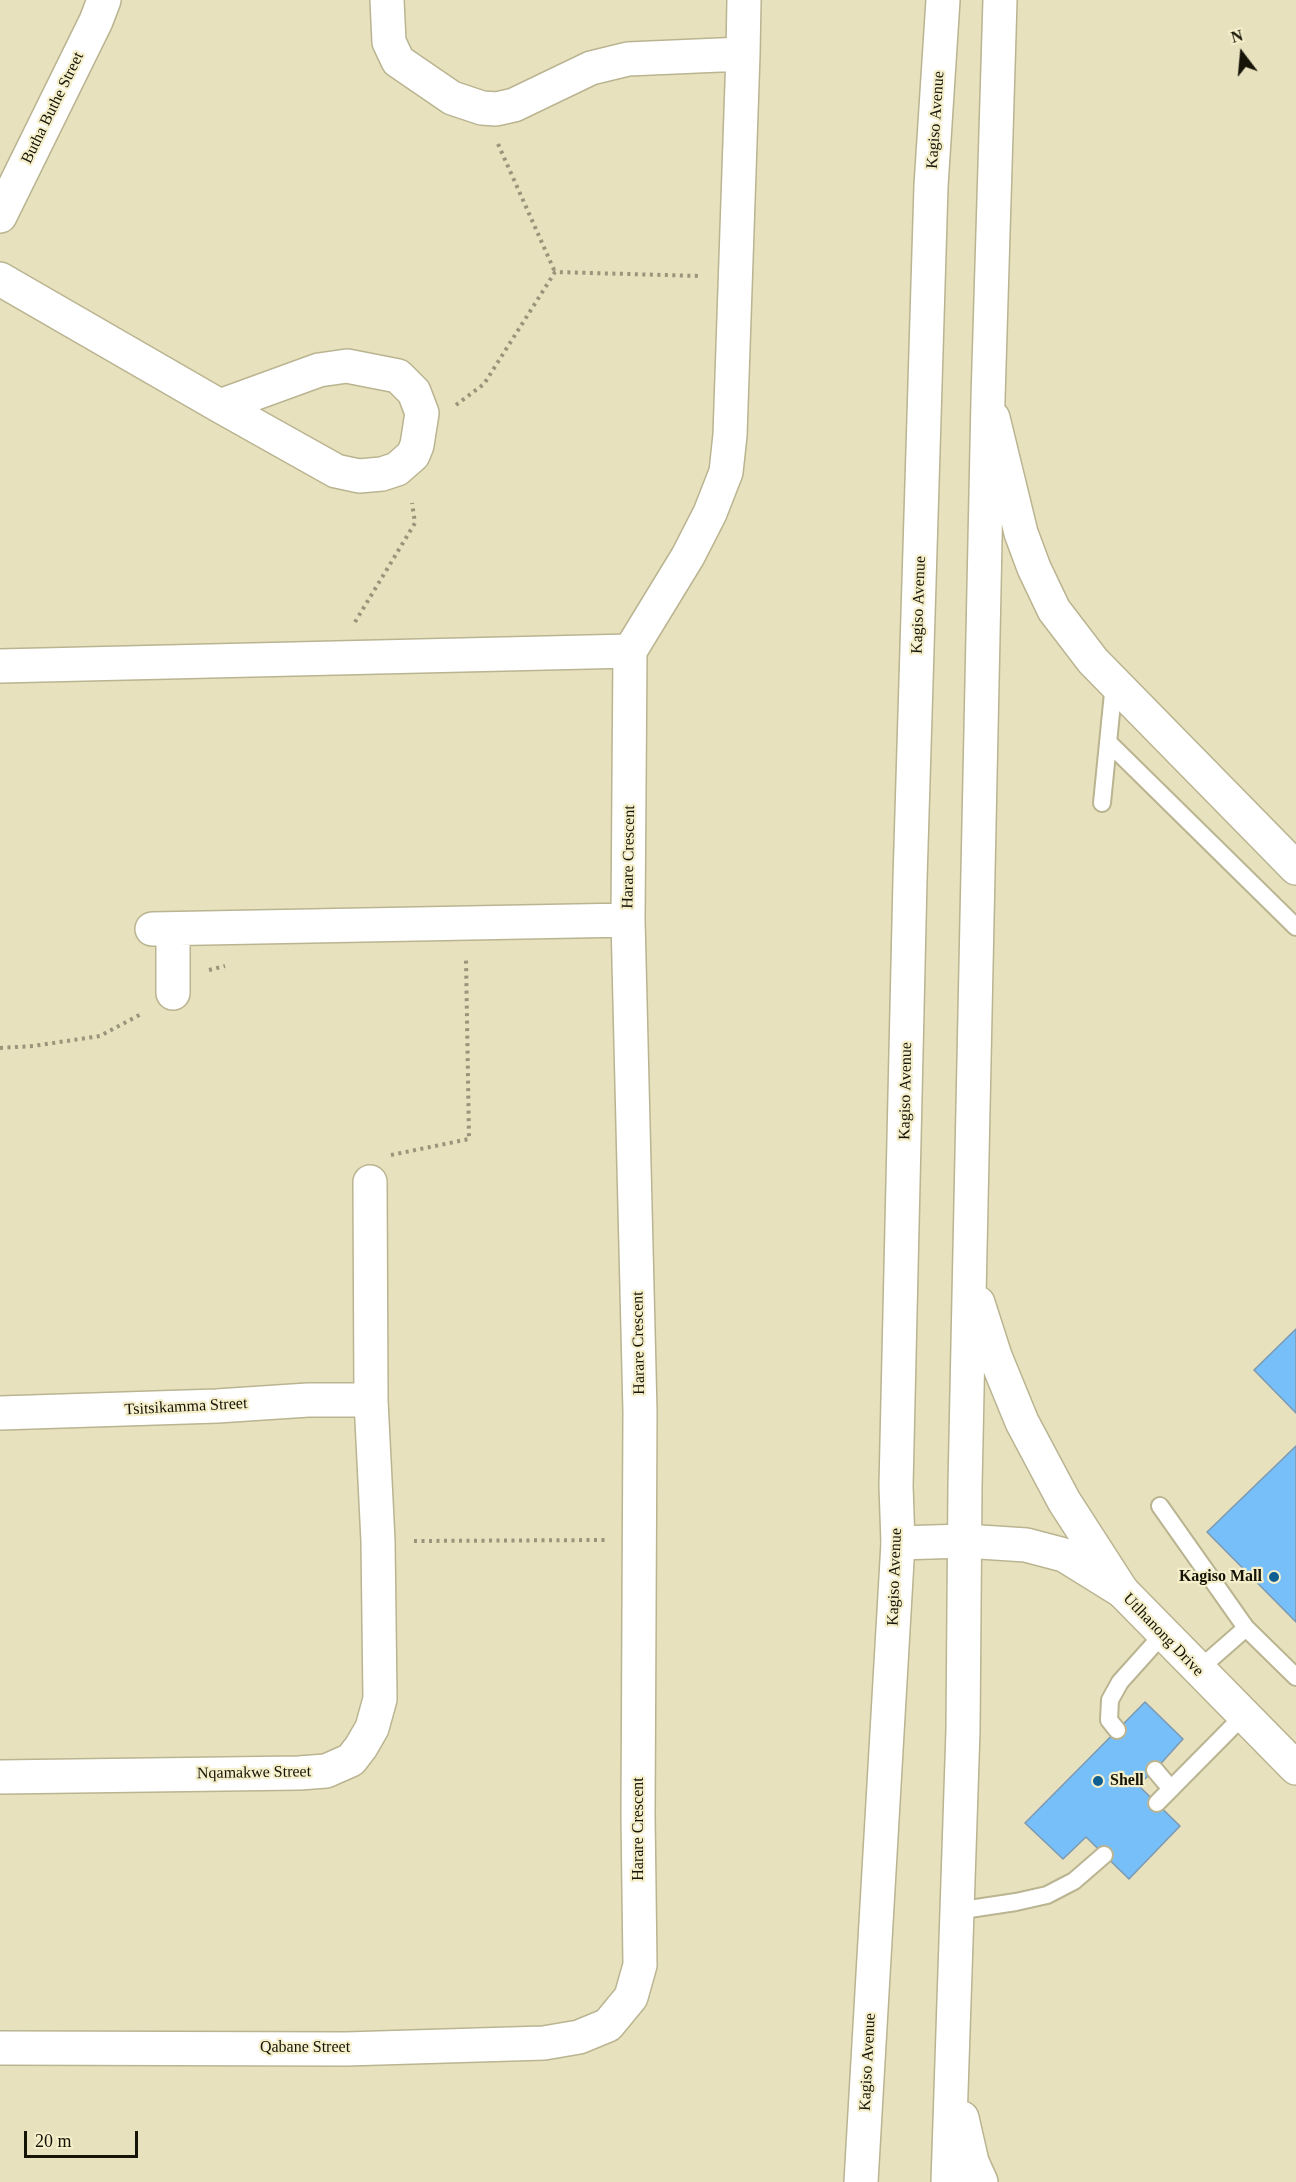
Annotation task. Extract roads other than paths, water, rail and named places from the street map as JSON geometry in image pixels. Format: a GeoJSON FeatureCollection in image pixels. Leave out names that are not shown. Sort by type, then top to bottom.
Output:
{"type":"FeatureCollection","features":[{"type":"Feature","properties":{"kind":"street","name":"Butha Buthe Street"},"geometry":{"type":"LineString","coordinates":[[0,216],[96,21],[104,0]]}},
{"type":"Feature","properties":{"kind":"street"},"geometry":{"type":"LineString","coordinates":[[387,0],[389,42],[398,61],[452,98],[482,108],[496,109],[514,105],[591,69],[628,59],[743,54]]}},
{"type":"Feature","properties":{"kind":"street"},"geometry":{"type":"LineString","coordinates":[[0,666],[630,651],[688,556],[710,513],[726,472],[730,435],[736,278],[744,0]]}},
{"type":"Feature","properties":{"kind":"street","name":"Kagiso Avenue"},"geometry":{"type":"LineString","coordinates":[[861,2182],[898,1543],[896,1486],[910,879],[931,198],[944,0]]}},
{"type":"Feature","properties":{"kind":"street"},"geometry":{"type":"LineString","coordinates":[[948,2182],[963,1730],[988,399],[1000,0]]}},
{"type":"Feature","properties":{"kind":"street"},"geometry":{"type":"LineString","coordinates":[[0,279],[220,406],[336,471],[359,476],[382,474],[397,469],[412,455],[417,445],[422,413],[414,392],[398,376],[347,366],[319,370],[220,406]]}},
{"type":"Feature","properties":{"kind":"street"},"geometry":{"type":"LineString","coordinates":[[988,399],[1021,533],[1034,568],[1054,610],[1093,661],[1296,868]]}},
{"type":"Feature","properties":{"kind":"street","name":"Harare Crescent"},"geometry":{"type":"LineString","coordinates":[[608,2025],[631,1997],[640,1965],[640,1412],[628,920],[630,651]]}},
{"type":"Feature","properties":{"kind":"street"},"geometry":{"type":"LineString","coordinates":[[173,993],[162,929],[628,920]]}},
{"type":"Feature","properties":{"kind":"street"},"geometry":{"type":"LineString","coordinates":[[370,1182],[371,1400]]}},
{"type":"Feature","properties":{"kind":"street"},"geometry":{"type":"LineString","coordinates":[[971,1278],[995,1356],[1023,1422],[1064,1501],[1122,1591]]}},
{"type":"Feature","properties":{"kind":"street","name":"Tsitsikamma Street"},"geometry":{"type":"LineString","coordinates":[[0,1413],[193,1407],[308,1400],[371,1400]]}},
{"type":"Feature","properties":{"kind":"street","name":"Nqamakwe Street"},"geometry":{"type":"LineString","coordinates":[[0,1777],[299,1773],[326,1771],[351,1760],[372,1728],[380,1699],[378,1541],[371,1400]]}},
{"type":"Feature","properties":{"kind":"street","name":"Utlhanong Drive"},"geometry":{"type":"LineString","coordinates":[[898,1543],[965,1540],[1026,1545],[1064,1555],[1122,1591],[1296,1768]]}},
{"type":"Feature","properties":{"kind":"street","name":"Qabane Street"},"geometry":{"type":"LineString","coordinates":[[0,2048],[346,2049],[544,2043],[579,2037],[608,2025]]}},
{"type":"Feature","properties":{"kind":"street"},"geometry":{"type":"LineString","coordinates":[[951,2066],[972,2162],[981,2182]]}},
{"type":"Feature","properties":{"kind":"lane"},"geometry":{"type":"LineString","coordinates":[[1102,803],[1114,683]]}},
{"type":"Feature","properties":{"kind":"lane"},"geometry":{"type":"LineString","coordinates":[[1108,742],[1296,927]]}},
{"type":"Feature","properties":{"kind":"lane"},"geometry":{"type":"LineString","coordinates":[[1160,1506],[1246,1628],[1296,1677]]}},
{"type":"Feature","properties":{"kind":"lane"},"geometry":{"type":"LineString","coordinates":[[1198,1670],[1246,1628]]}},
{"type":"Feature","properties":{"kind":"lane"},"geometry":{"type":"LineString","coordinates":[[1117,1730],[1109,1719],[1110,1700],[1120,1682],[1163,1634]]}},
{"type":"Feature","properties":{"kind":"lane"},"geometry":{"type":"LineString","coordinates":[[1156,1803],[1243,1716]]}},
{"type":"Feature","properties":{"kind":"lane"},"geometry":{"type":"LineString","coordinates":[[1155,1770],[1171,1789]]}},
{"type":"Feature","properties":{"kind":"lane"},"geometry":{"type":"LineString","coordinates":[[956,1911],[1047,1895],[1074,1881],[1104,1855]]}},
{"type":"Feature","properties":{"kind":"place","name":"Kagiso Mall"},"geometry":{"type":"Point","coordinates":[1274,1577]}},
{"type":"Feature","properties":{"kind":"place","name":"Shell"},"geometry":{"type":"Point","coordinates":[1098,1781]}}]}
